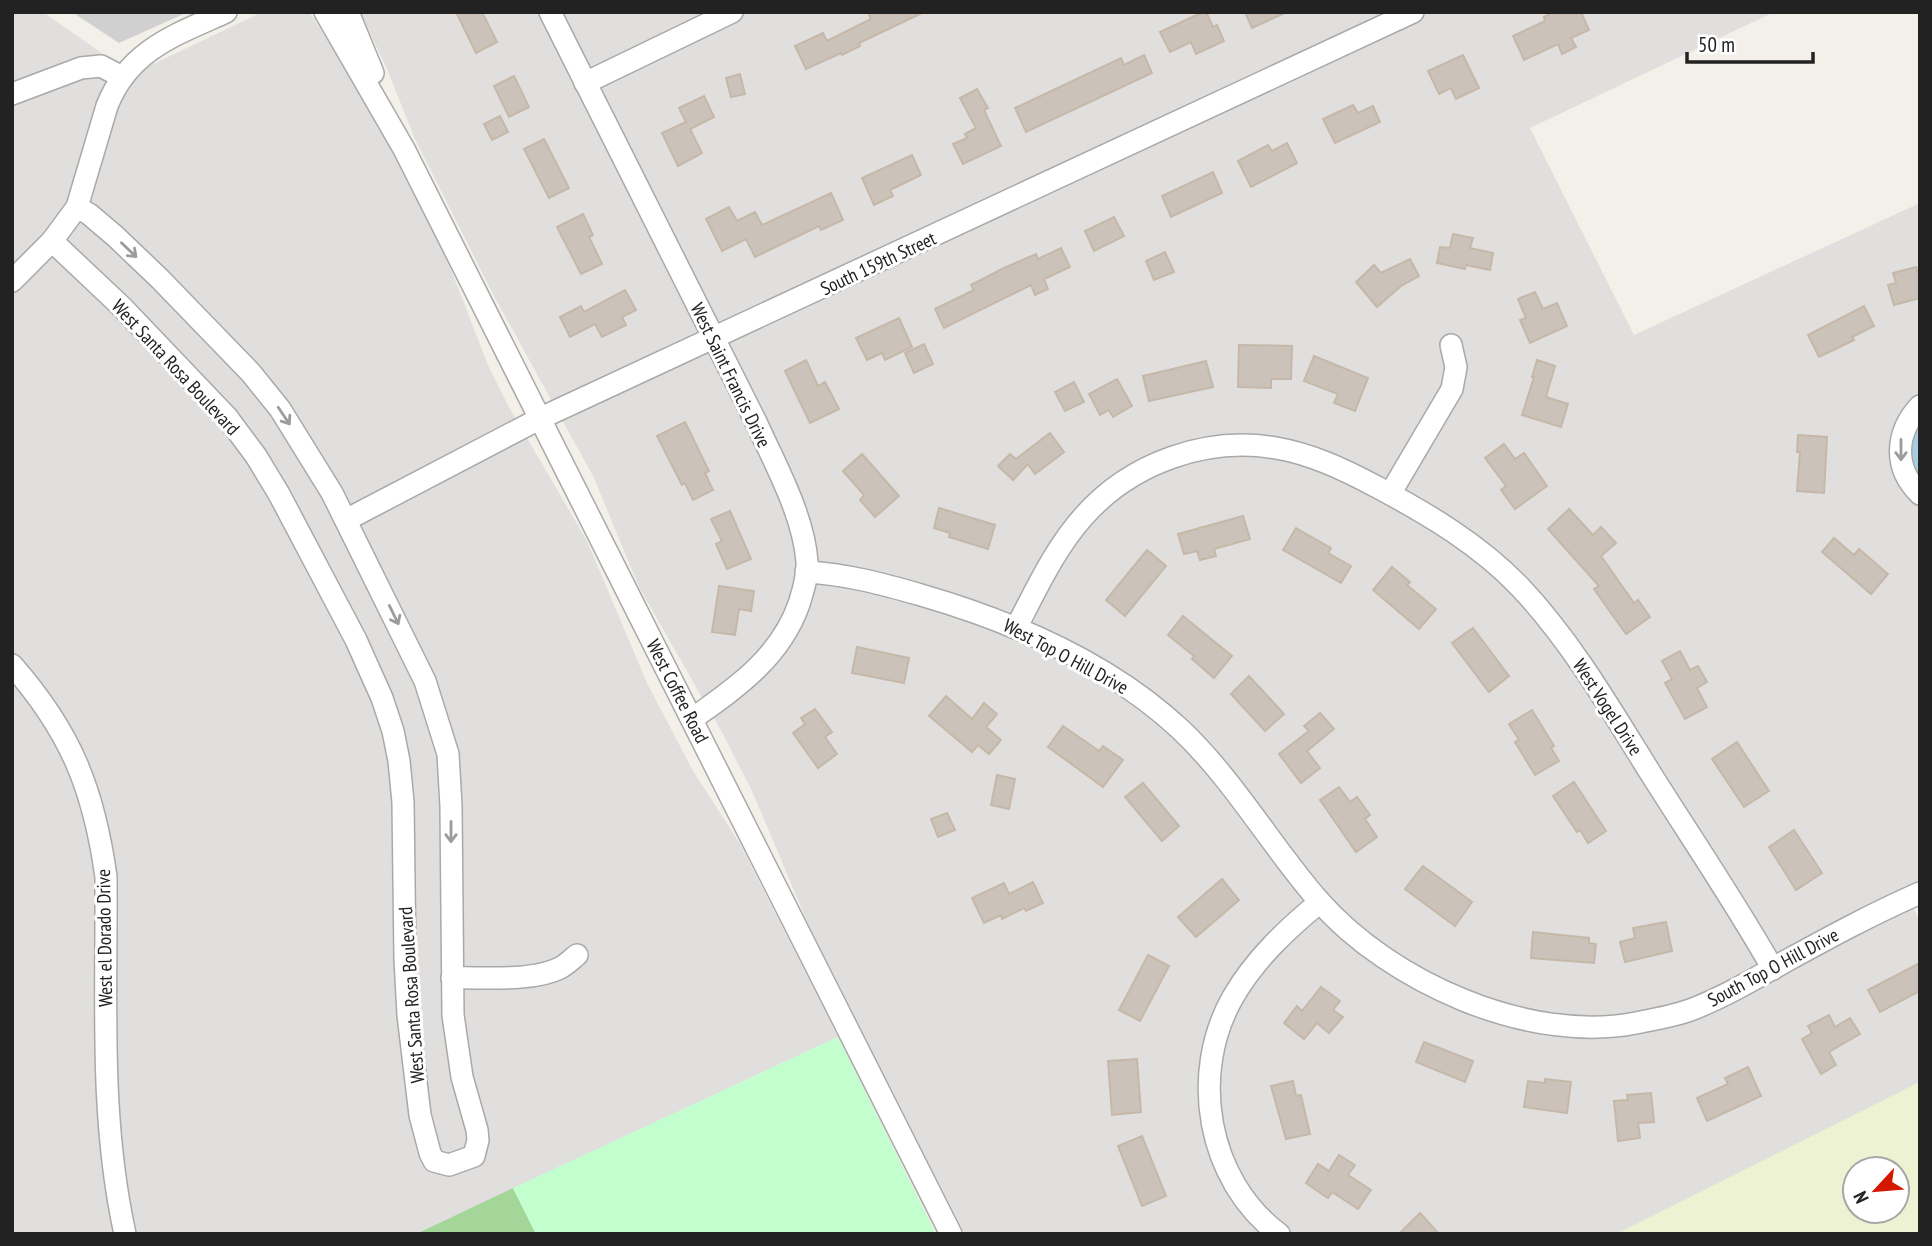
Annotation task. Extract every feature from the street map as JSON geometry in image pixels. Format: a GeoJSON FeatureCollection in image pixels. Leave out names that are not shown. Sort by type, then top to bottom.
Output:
{"type":"FeatureCollection","features":[{"type":"Feature","properties":{"kind":"street"},"geometry":{"type":"LineString","coordinates":[[12,281],[52,241],[77,207],[107,106],[122,77],[147,51],[176,34],[226,12]]}},
{"type":"Feature","properties":{"kind":"street","name":"West Coffee Road"},"geometry":{"type":"LineString","coordinates":[[325,12],[404,149],[951,1234]]}},
{"type":"Feature","properties":{"kind":"street","name":"West Coffee Road"},"geometry":{"type":"LineString","coordinates":[[348,12],[404,149]]}},
{"type":"Feature","properties":{"kind":"street","name":"West Saint Francis Drive"},"geometry":{"type":"LineString","coordinates":[[550,12],[714,339],[785,487],[801,531],[807,562],[794,617],[769,657],[737,687],[692,719]]}},
{"type":"Feature","properties":{"kind":"street"},"geometry":{"type":"LineString","coordinates":[[585,83],[732,12]]}},
{"type":"Feature","properties":{"kind":"street","name":"South 159th Street"},"geometry":{"type":"LineString","coordinates":[[346,520],[541,418],[1413,12]]}},
{"type":"Feature","properties":{"kind":"street"},"geometry":{"type":"LineString","coordinates":[[12,94],[81,68],[101,66],[122,77]]}},
{"type":"Feature","properties":{"kind":"street","name":"West Santa Rosa Boulevard"},"geometry":{"type":"LineString","coordinates":[[52,241],[200,387],[256,456],[335,597],[382,698],[393,732],[403,802],[405,959],[412,1056],[420,1115],[434,1161],[443,1165],[455,1164],[474,1156],[478,1140],[458,1055],[452,978],[448,754],[425,681],[346,520],[315,463],[280,409],[251,373],[151,271],[97,221],[77,207]]}},
{"type":"Feature","properties":{"kind":"street"},"geometry":{"type":"LineString","coordinates":[[1390,494],[1452,389],[1456,367],[1451,345]]}},
{"type":"Feature","properties":{"kind":"street"},"geometry":{"type":"LineString","coordinates":[[1920,406],[1904,428],[1899,455],[1908,481],[1920,494]]}},
{"type":"Feature","properties":{"kind":"street","name":"West Vogel Drive"},"geometry":{"type":"LineString","coordinates":[[1016,628],[1052,561],[1085,515],[1137,473],[1175,455],[1195,449],[1236,444],[1279,448],[1341,469],[1390,494],[1467,541],[1504,572],[1544,614],[1609,707],[1773,969]]}},
{"type":"Feature","properties":{"kind":"street","name":"West Top O Hill Drive"},"geometry":{"type":"LineString","coordinates":[[806,572],[839,574],[964,607],[1060,648],[1112,677],[1181,730],[1232,787],[1320,902]]}},
{"type":"Feature","properties":{"kind":"street","name":"West el Dorado Drive"},"geometry":{"type":"LineString","coordinates":[[12,665],[40,696],[64,735],[92,802],[101,844],[106,877],[107,1098],[110,1150],[125,1234]]}},
{"type":"Feature","properties":{"kind":"street","name":"South Top O Hill Drive"},"geometry":{"type":"LineString","coordinates":[[1320,902],[1353,933],[1389,960],[1424,981],[1474,1005],[1536,1022],[1596,1027],[1632,1024],[1692,1010],[1733,991],[1836,933],[1920,893]]}},
{"type":"Feature","properties":{"kind":"street"},"geometry":{"type":"LineString","coordinates":[[1279,1234],[1249,1206],[1223,1163],[1214,1138],[1209,1104],[1210,1072],[1222,1024],[1232,999],[1245,978],[1280,937],[1320,902]]}},
{"type":"Feature","properties":{"kind":"street"},"geometry":{"type":"LineString","coordinates":[[452,978],[528,976],[562,967],[578,955]]}},
{"type":"Feature","properties":{"kind":"shaded area"},"geometry":{"type":"Polygon","coordinates":[[[12,12],[43,12],[113,61],[130,81],[141,70],[262,12],[309,12],[357,84],[446,257],[488,365],[510,409],[587,541],[647,683],[693,771],[740,844],[838,1037],[416,1234],[12,1234],[12,12]]]}},
{"type":"Feature","properties":{"kind":"shaded area"},"geometry":{"type":"Polygon","coordinates":[[[72,12],[188,12],[119,43],[72,12]]]}},
{"type":"Feature","properties":{"kind":"shaded area"},"geometry":{"type":"Polygon","coordinates":[[[360,12],[1774,12],[1530,128],[1634,335],[1920,203],[1920,881],[1904,888],[1920,922],[1920,1082],[1617,1234],[965,1234],[809,926],[753,793],[724,736],[639,587],[594,478],[493,294],[415,139],[387,69],[360,12]]]}},
{"type":"Feature","properties":{"kind":"green space"},"geometry":{"type":"Polygon","coordinates":[[[838,1037],[936,1234],[536,1234],[513,1188],[838,1037]]]}},
{"type":"Feature","properties":{"kind":"green space"},"geometry":{"type":"Polygon","coordinates":[[[1920,1082],[1920,1234],[1617,1234],[1920,1082]]]}},
{"type":"Feature","properties":{"kind":"green space"},"geometry":{"type":"Polygon","coordinates":[[[513,1188],[536,1234],[416,1234],[513,1188]]]}},
{"type":"Feature","properties":{"kind":"water"},"geometry":{"type":"Polygon","coordinates":[[[1920,420],[1920,478],[1912,462],[1910,449],[1920,420]]]}},
{"type":"Feature","properties":{"kind":"building"},"geometry":{"type":"Polygon","coordinates":[[[456,12],[482,12],[497,42],[476,53],[456,12]]]}},
{"type":"Feature","properties":{"kind":"building"},"geometry":{"type":"Polygon","coordinates":[[[868,12],[924,12],[859,43],[860,46],[842,55],[841,53],[806,69],[795,46],[823,33],[827,41],[871,19],[868,12]]]}},
{"type":"Feature","properties":{"kind":"building"},"geometry":{"type":"Polygon","coordinates":[[[1206,12],[1213,27],[1217,25],[1224,41],[1196,54],[1191,42],[1170,52],[1160,32],[1206,12]]]}},
{"type":"Feature","properties":{"kind":"building"},"geometry":{"type":"Polygon","coordinates":[[[1245,12],[1287,12],[1252,28],[1245,12]]]}},
{"type":"Feature","properties":{"kind":"building"},"geometry":{"type":"Polygon","coordinates":[[[1553,12],[1581,12],[1589,30],[1571,38],[1576,47],[1562,54],[1558,44],[1524,60],[1513,36],[1545,21],[1544,17],[1553,12]]]}},
{"type":"Feature","properties":{"kind":"building"},"geometry":{"type":"Polygon","coordinates":[[[1144,55],[1152,73],[1026,132],[1015,108],[1121,58],[1124,65],[1144,55]]]}},
{"type":"Feature","properties":{"kind":"building"},"geometry":{"type":"Polygon","coordinates":[[[1463,55],[1479,88],[1456,99],[1451,88],[1439,94],[1428,71],[1463,55]]]}},
{"type":"Feature","properties":{"kind":"building"},"geometry":{"type":"Polygon","coordinates":[[[740,74],[745,94],[731,97],[726,78],[740,74]]]}},
{"type":"Feature","properties":{"kind":"building"},"geometry":{"type":"Polygon","coordinates":[[[514,76],[529,107],[509,117],[494,86],[514,76]]]}},
{"type":"Feature","properties":{"kind":"building"},"geometry":{"type":"Polygon","coordinates":[[[977,89],[988,108],[984,110],[1001,146],[963,164],[953,144],[967,138],[965,134],[976,128],[960,98],[977,89]]]}},
{"type":"Feature","properties":{"kind":"building"},"geometry":{"type":"Polygon","coordinates":[[[704,96],[714,117],[690,129],[702,153],[678,166],[662,133],[686,122],[679,108],[704,96]]]}},
{"type":"Feature","properties":{"kind":"building"},"geometry":{"type":"Polygon","coordinates":[[[1353,105],[1358,113],[1373,106],[1380,122],[1335,143],[1323,119],[1353,105]]]}},
{"type":"Feature","properties":{"kind":"building"},"geometry":{"type":"Polygon","coordinates":[[[500,116],[508,132],[492,140],[484,124],[500,116]]]}},
{"type":"Feature","properties":{"kind":"building"},"geometry":{"type":"Polygon","coordinates":[[[544,139],[569,188],[549,198],[524,149],[544,139]]]}},
{"type":"Feature","properties":{"kind":"building"},"geometry":{"type":"Polygon","coordinates":[[[1287,143],[1297,163],[1251,187],[1238,161],[1268,145],[1272,151],[1287,143]]]}},
{"type":"Feature","properties":{"kind":"building"},"geometry":{"type":"Polygon","coordinates":[[[912,155],[921,175],[890,190],[893,196],[874,205],[862,178],[912,155]]]}},
{"type":"Feature","properties":{"kind":"building"},"geometry":{"type":"Polygon","coordinates":[[[1213,172],[1222,193],[1171,217],[1162,196],[1213,172]]]}},
{"type":"Feature","properties":{"kind":"building"},"geometry":{"type":"Polygon","coordinates":[[[831,193],[843,220],[821,230],[819,226],[755,257],[746,239],[722,251],[706,219],[729,207],[737,221],[755,212],[762,225],[831,193]]]}},
{"type":"Feature","properties":{"kind":"building"},"geometry":{"type":"Polygon","coordinates":[[[583,214],[593,235],[589,237],[602,264],[581,274],[557,227],[583,214]]]}},
{"type":"Feature","properties":{"kind":"building"},"geometry":{"type":"Polygon","coordinates":[[[1114,217],[1124,236],[1094,251],[1085,231],[1114,217]]]}},
{"type":"Feature","properties":{"kind":"building"},"geometry":{"type":"Polygon","coordinates":[[[1453,234],[1473,238],[1470,248],[1493,253],[1490,270],[1466,265],[1465,269],[1437,263],[1440,247],[1450,248],[1453,234]]]}},
{"type":"Feature","properties":{"kind":"building"},"geometry":{"type":"Polygon","coordinates":[[[1061,248],[1070,267],[1044,279],[1048,289],[1035,295],[1031,285],[944,328],[935,309],[974,290],[971,285],[1004,268],[1036,254],[1038,259],[1061,248]]]}},
{"type":"Feature","properties":{"kind":"building"},"geometry":{"type":"Polygon","coordinates":[[[1165,252],[1174,272],[1154,280],[1146,261],[1165,252]]]}},
{"type":"Feature","properties":{"kind":"building"},"geometry":{"type":"Polygon","coordinates":[[[1410,259],[1419,276],[1401,286],[1377,307],[1356,282],[1374,265],[1381,273],[1410,259]]]}},
{"type":"Feature","properties":{"kind":"building"},"geometry":{"type":"Polygon","coordinates":[[[1916,267],[1920,279],[1920,298],[1894,305],[1888,285],[1896,283],[1893,273],[1916,267]]]}},
{"type":"Feature","properties":{"kind":"building"},"geometry":{"type":"Polygon","coordinates":[[[625,290],[636,310],[622,317],[626,325],[602,337],[595,324],[570,337],[560,317],[581,306],[584,312],[625,290]]]}},
{"type":"Feature","properties":{"kind":"building"},"geometry":{"type":"Polygon","coordinates":[[[1535,292],[1543,309],[1557,303],[1567,326],[1530,343],[1520,320],[1526,318],[1518,299],[1535,292]]]}},
{"type":"Feature","properties":{"kind":"building"},"geometry":{"type":"Polygon","coordinates":[[[1864,306],[1874,326],[1852,337],[1854,340],[1819,357],[1808,335],[1864,306]]]}},
{"type":"Feature","properties":{"kind":"building"},"geometry":{"type":"Polygon","coordinates":[[[899,318],[912,347],[885,360],[882,353],[867,360],[856,338],[899,318]]]}},
{"type":"Feature","properties":{"kind":"building"},"geometry":{"type":"Polygon","coordinates":[[[924,344],[933,364],[914,373],[905,353],[924,344]]]}},
{"type":"Feature","properties":{"kind":"building"},"geometry":{"type":"Polygon","coordinates":[[[1239,345],[1292,346],[1291,379],[1271,379],[1271,388],[1238,387],[1239,345]]]}},
{"type":"Feature","properties":{"kind":"building"},"geometry":{"type":"Polygon","coordinates":[[[1314,356],[1368,378],[1355,411],[1334,403],[1338,394],[1304,381],[1314,356]]]}},
{"type":"Feature","properties":{"kind":"building"},"geometry":{"type":"Polygon","coordinates":[[[806,360],[818,386],[825,382],[839,409],[810,423],[785,371],[806,360]]]}},
{"type":"Feature","properties":{"kind":"building"},"geometry":{"type":"Polygon","coordinates":[[[1537,360],[1555,366],[1546,397],[1568,404],[1561,427],[1522,415],[1537,360]]]}},
{"type":"Feature","properties":{"kind":"building"},"geometry":{"type":"Polygon","coordinates":[[[1206,361],[1213,387],[1149,401],[1143,376],[1206,361]]]}},
{"type":"Feature","properties":{"kind":"building"},"geometry":{"type":"Polygon","coordinates":[[[1117,379],[1132,406],[1113,417],[1109,410],[1100,415],[1089,394],[1117,379]]]}},
{"type":"Feature","properties":{"kind":"building"},"geometry":{"type":"Polygon","coordinates":[[[1074,382],[1084,402],[1065,411],[1055,392],[1074,382]]]}},
{"type":"Feature","properties":{"kind":"building"},"geometry":{"type":"Polygon","coordinates":[[[685,422],[709,471],[705,473],[713,490],[693,500],[685,483],[682,485],[657,436],[685,422]]]}},
{"type":"Feature","properties":{"kind":"building"},"geometry":{"type":"Polygon","coordinates":[[[1050,433],[1064,452],[1035,474],[1028,464],[1013,480],[998,466],[1010,454],[1016,459],[1050,433]]]}},
{"type":"Feature","properties":{"kind":"building"},"geometry":{"type":"Polygon","coordinates":[[[1798,435],[1827,437],[1824,493],[1797,491],[1800,452],[1797,452],[1798,435]]]}},
{"type":"Feature","properties":{"kind":"building"},"geometry":{"type":"Polygon","coordinates":[[[1504,444],[1515,459],[1524,453],[1547,486],[1515,509],[1501,490],[1506,486],[1485,458],[1504,444]]]}},
{"type":"Feature","properties":{"kind":"building"},"geometry":{"type":"Polygon","coordinates":[[[862,454],[899,496],[875,517],[860,500],[864,495],[843,471],[862,454]]]}},
{"type":"Feature","properties":{"kind":"building"},"geometry":{"type":"Polygon","coordinates":[[[939,508],[995,525],[988,549],[949,537],[950,533],[934,528],[939,508]]]}},
{"type":"Feature","properties":{"kind":"building"},"geometry":{"type":"Polygon","coordinates":[[[1569,509],[1593,535],[1601,527],[1616,543],[1601,556],[1634,603],[1638,600],[1650,617],[1626,634],[1594,589],[1599,586],[1548,529],[1569,509]]]}},
{"type":"Feature","properties":{"kind":"building"},"geometry":{"type":"Polygon","coordinates":[[[730,511],[751,559],[727,569],[716,544],[722,541],[711,519],[730,511]]]}},
{"type":"Feature","properties":{"kind":"building"},"geometry":{"type":"Polygon","coordinates":[[[1243,516],[1250,539],[1214,549],[1216,556],[1200,560],[1197,551],[1184,554],[1178,534],[1243,516]]]}},
{"type":"Feature","properties":{"kind":"building"},"geometry":{"type":"Polygon","coordinates":[[[1296,528],[1331,548],[1328,553],[1351,566],[1341,583],[1283,550],[1296,528]]]}},
{"type":"Feature","properties":{"kind":"building"},"geometry":{"type":"Polygon","coordinates":[[[1834,538],[1854,555],[1859,549],[1888,574],[1871,594],[1822,552],[1834,538]]]}},
{"type":"Feature","properties":{"kind":"building"},"geometry":{"type":"Polygon","coordinates":[[[1147,550],[1166,566],[1125,616],[1106,600],[1147,550]]]}},
{"type":"Feature","properties":{"kind":"building"},"geometry":{"type":"Polygon","coordinates":[[[1392,567],[1410,582],[1407,585],[1436,609],[1419,629],[1373,590],[1392,567]]]}},
{"type":"Feature","properties":{"kind":"building"},"geometry":{"type":"Polygon","coordinates":[[[719,586],[754,591],[751,611],[739,609],[735,635],[712,632],[719,586]]]}},
{"type":"Feature","properties":{"kind":"building"},"geometry":{"type":"Polygon","coordinates":[[[1183,616],[1232,656],[1214,678],[1192,659],[1194,656],[1168,635],[1183,616]]]}},
{"type":"Feature","properties":{"kind":"building"},"geometry":{"type":"Polygon","coordinates":[[[1473,628],[1509,676],[1489,692],[1452,643],[1473,628]]]}},
{"type":"Feature","properties":{"kind":"building"},"geometry":{"type":"Polygon","coordinates":[[[857,647],[909,658],[904,683],[852,673],[857,647]]]}},
{"type":"Feature","properties":{"kind":"building"},"geometry":{"type":"Polygon","coordinates":[[[1680,651],[1690,670],[1698,666],[1707,682],[1697,688],[1707,707],[1685,719],[1665,683],[1672,679],[1662,661],[1680,651]]]}},
{"type":"Feature","properties":{"kind":"building"},"geometry":{"type":"Polygon","coordinates":[[[1249,676],[1284,714],[1265,731],[1231,694],[1249,676]]]}},
{"type":"Feature","properties":{"kind":"building"},"geometry":{"type":"Polygon","coordinates":[[[946,696],[972,719],[984,703],[997,714],[986,727],[1001,740],[989,754],[978,745],[972,752],[929,716],[946,696]]]}},
{"type":"Feature","properties":{"kind":"building"},"geometry":{"type":"Polygon","coordinates":[[[815,709],[832,732],[825,737],[837,754],[818,768],[793,733],[805,724],[801,718],[815,709]]]}},
{"type":"Feature","properties":{"kind":"building"},"geometry":{"type":"Polygon","coordinates":[[[1532,710],[1554,746],[1551,748],[1559,761],[1535,775],[1515,742],[1519,740],[1509,724],[1532,710]]]}},
{"type":"Feature","properties":{"kind":"building"},"geometry":{"type":"Polygon","coordinates":[[[1320,713],[1334,729],[1307,751],[1320,768],[1301,783],[1279,754],[1309,731],[1304,726],[1320,713]]]}},
{"type":"Feature","properties":{"kind":"building"},"geometry":{"type":"Polygon","coordinates":[[[1063,726],[1099,751],[1103,746],[1123,760],[1103,787],[1048,747],[1063,726]]]}},
{"type":"Feature","properties":{"kind":"building"},"geometry":{"type":"Polygon","coordinates":[[[1737,742],[1769,791],[1744,807],[1712,759],[1737,742]]]}},
{"type":"Feature","properties":{"kind":"building"},"geometry":{"type":"Polygon","coordinates":[[[997,775],[1015,779],[1009,809],[991,805],[997,775]]]}},
{"type":"Feature","properties":{"kind":"building"},"geometry":{"type":"Polygon","coordinates":[[[1574,782],[1606,831],[1588,843],[1580,830],[1577,832],[1553,796],[1574,782]]]}},
{"type":"Feature","properties":{"kind":"building"},"geometry":{"type":"Polygon","coordinates":[[[1143,783],[1179,826],[1162,841],[1125,797],[1143,783]]]}},
{"type":"Feature","properties":{"kind":"building"},"geometry":{"type":"Polygon","coordinates":[[[1339,787],[1350,802],[1357,797],[1370,815],[1365,819],[1377,837],[1356,852],[1320,800],[1339,787]]]}},
{"type":"Feature","properties":{"kind":"building"},"geometry":{"type":"Polygon","coordinates":[[[947,813],[955,830],[938,837],[931,819],[947,813]]]}},
{"type":"Feature","properties":{"kind":"building"},"geometry":{"type":"Polygon","coordinates":[[[1794,830],[1822,873],[1796,890],[1769,847],[1794,830]]]}},
{"type":"Feature","properties":{"kind":"building"},"geometry":{"type":"Polygon","coordinates":[[[1423,866],[1472,902],[1455,926],[1405,889],[1423,866]]]}},
{"type":"Feature","properties":{"kind":"building"},"geometry":{"type":"Polygon","coordinates":[[[1222,879],[1239,900],[1196,937],[1178,917],[1222,879]]]}},
{"type":"Feature","properties":{"kind":"building"},"geometry":{"type":"Polygon","coordinates":[[[1033,882],[1043,903],[1026,911],[1024,908],[1002,919],[1001,915],[984,923],[972,898],[1004,883],[1009,894],[1033,882]]]}},
{"type":"Feature","properties":{"kind":"building"},"geometry":{"type":"Polygon","coordinates":[[[1666,922],[1672,951],[1625,962],[1620,942],[1635,938],[1633,928],[1666,922]]]}},
{"type":"Feature","properties":{"kind":"building"},"geometry":{"type":"Polygon","coordinates":[[[1533,932],[1589,938],[1589,943],[1596,944],[1594,963],[1531,958],[1533,932]]]}},
{"type":"Feature","properties":{"kind":"building"},"geometry":{"type":"Polygon","coordinates":[[[1148,955],[1169,966],[1140,1021],[1119,1010],[1148,955]]]}},
{"type":"Feature","properties":{"kind":"building"},"geometry":{"type":"Polygon","coordinates":[[[1920,963],[1920,991],[1880,1012],[1868,990],[1920,963]]]}},
{"type":"Feature","properties":{"kind":"building"},"geometry":{"type":"Polygon","coordinates":[[[1321,987],[1340,1001],[1333,1010],[1343,1017],[1329,1033],[1317,1023],[1304,1039],[1284,1023],[1297,1006],[1302,1011],[1321,987]]]}},
{"type":"Feature","properties":{"kind":"building"},"geometry":{"type":"Polygon","coordinates":[[[1829,1015],[1835,1027],[1850,1018],[1860,1034],[1829,1052],[1836,1065],[1821,1074],[1802,1039],[1812,1033],[1808,1026],[1829,1015]]]}},
{"type":"Feature","properties":{"kind":"building"},"geometry":{"type":"Polygon","coordinates":[[[1424,1042],[1473,1061],[1465,1082],[1416,1062],[1424,1042]]]}},
{"type":"Feature","properties":{"kind":"building"},"geometry":{"type":"Polygon","coordinates":[[[1137,1059],[1141,1112],[1112,1115],[1108,1061],[1137,1059]]]}},
{"type":"Feature","properties":{"kind":"building"},"geometry":{"type":"Polygon","coordinates":[[[1748,1067],[1761,1096],[1707,1121],[1697,1098],[1728,1084],[1725,1078],[1748,1067]]]}},
{"type":"Feature","properties":{"kind":"building"},"geometry":{"type":"Polygon","coordinates":[[[1545,1079],[1571,1082],[1567,1113],[1524,1107],[1528,1081],[1545,1083],[1545,1079]]]}},
{"type":"Feature","properties":{"kind":"building"},"geometry":{"type":"Polygon","coordinates":[[[1293,1081],[1296,1096],[1301,1095],[1310,1134],[1286,1139],[1271,1086],[1293,1081]]]}},
{"type":"Feature","properties":{"kind":"building"},"geometry":{"type":"Polygon","coordinates":[[[1651,1093],[1654,1122],[1638,1123],[1640,1138],[1618,1141],[1614,1101],[1628,1100],[1627,1095],[1651,1093]]]}},
{"type":"Feature","properties":{"kind":"building"},"geometry":{"type":"Polygon","coordinates":[[[1142,1136],[1166,1196],[1142,1206],[1118,1146],[1142,1136]]]}},
{"type":"Feature","properties":{"kind":"building"},"geometry":{"type":"Polygon","coordinates":[[[1339,1155],[1355,1165],[1348,1175],[1371,1190],[1358,1209],[1332,1192],[1328,1198],[1306,1183],[1318,1164],[1329,1171],[1339,1155]]]}},
{"type":"Feature","properties":{"kind":"building"},"geometry":{"type":"Polygon","coordinates":[[[1420,1213],[1439,1234],[1399,1234],[1420,1213]]]}}]}
